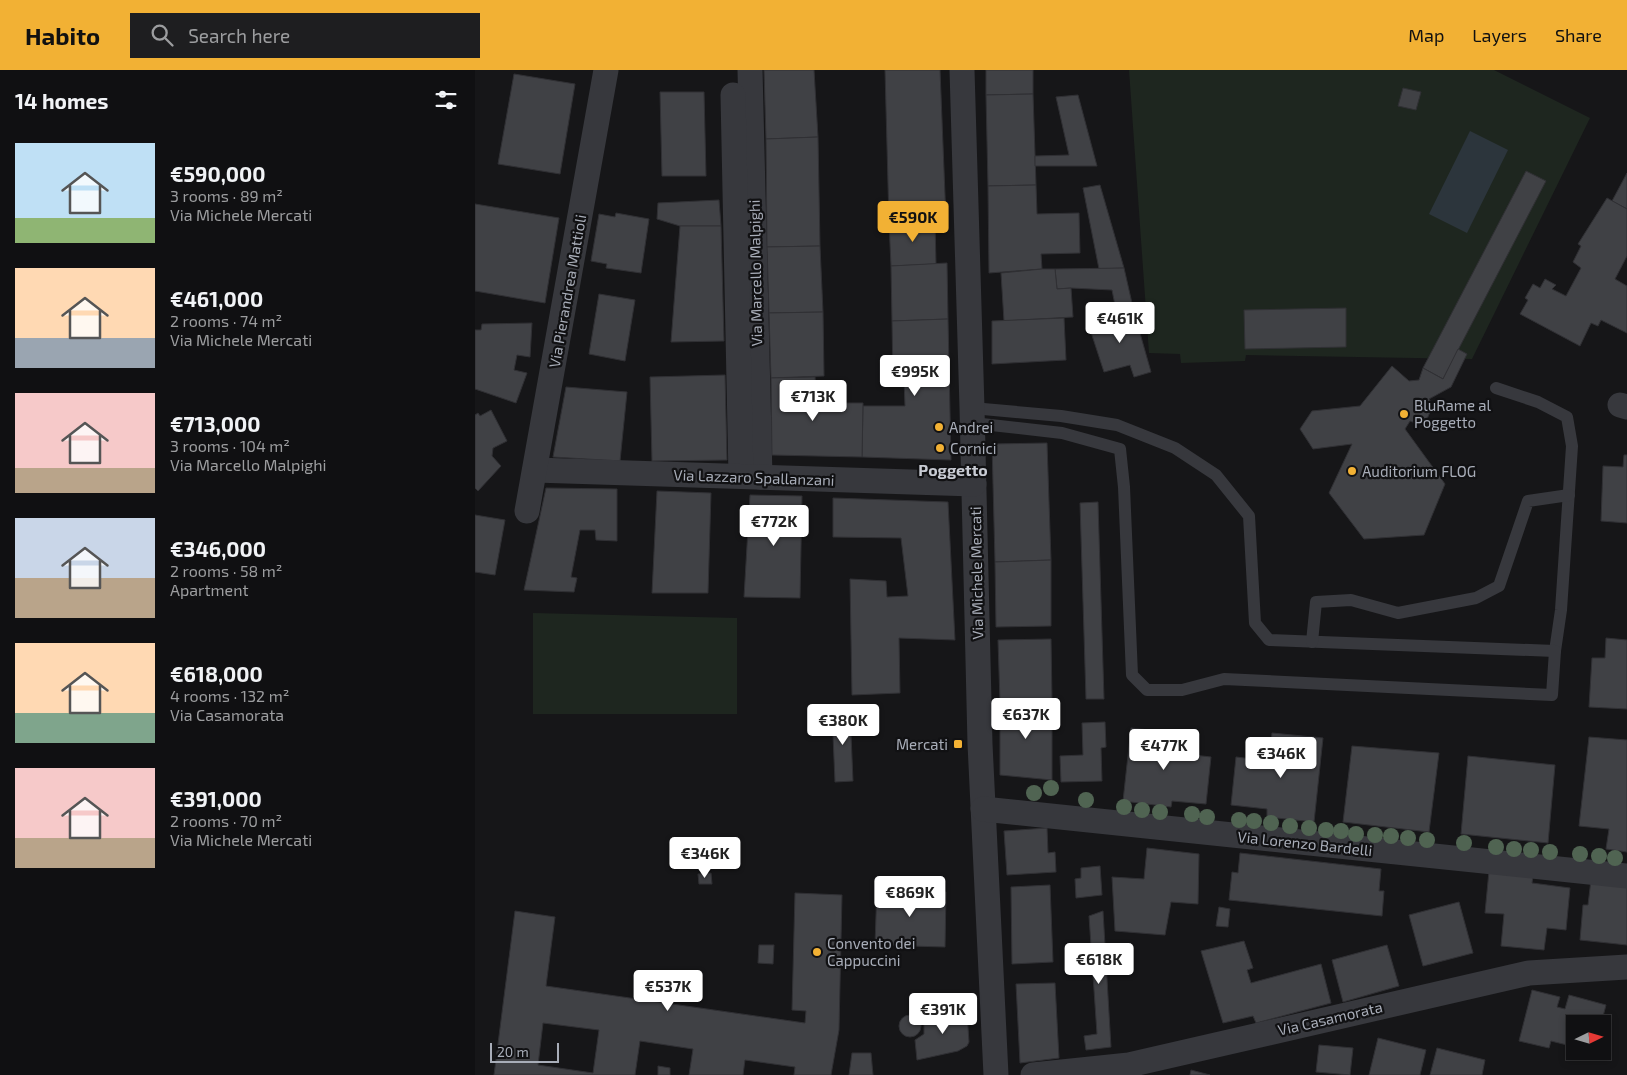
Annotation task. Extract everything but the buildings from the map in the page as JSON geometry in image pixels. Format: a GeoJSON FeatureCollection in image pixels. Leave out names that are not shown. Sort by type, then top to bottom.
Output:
{"type":"FeatureCollection","features":[{"type":"Feature","properties":{"kind":"street","name":"Via Pierandrea Mattioli"},"geometry":{"type":"LineString","coordinates":[[527,511],[606,70]]}},
{"type":"Feature","properties":{"kind":"street","name":"Via Marcello Malpighi"},"geometry":{"type":"LineString","coordinates":[[733,70],[751,477]]}},
{"type":"Feature","properties":{"kind":"street","name":"Via Marcello Malpighi"},"geometry":{"type":"LineString","coordinates":[[750,70],[751,477]]}},
{"type":"Feature","properties":{"kind":"street","name":"Via Michele Mercati"},"geometry":{"type":"LineString","coordinates":[[962,70],[973,416],[980,753],[996,1075]]}},
{"type":"Feature","properties":{"kind":"street","name":"Via Lazzaro Spallanzani"},"geometry":{"type":"LineString","coordinates":[[535,470],[974,484]]}},
{"type":"Feature","properties":{"kind":"street","name":"Via Lorenzo Bardelli"},"geometry":{"type":"LineString","coordinates":[[983,809],[1627,876]]}},
{"type":"Feature","properties":{"kind":"street","name":"Via Casamorata"},"geometry":{"type":"LineString","coordinates":[[1033,1075],[1129,1064],[1529,973],[1627,967]]}},
{"type":"Feature","properties":{"kind":"lane"},"geometry":{"type":"LineString","coordinates":[[973,416],[1062,433],[1120,449],[1124,487],[1132,675],[1147,690],[1182,690],[1224,679],[1552,695],[1555,652],[1561,610],[1572,446],[1567,417],[1538,402],[1496,388]]}},
{"type":"Feature","properties":{"kind":"lane"},"geometry":{"type":"LineString","coordinates":[[973,416],[1061,416],[1117,425],[1175,448],[1216,475],[1249,516],[1255,623],[1269,640],[1555,652]]}},
{"type":"Feature","properties":{"kind":"lane"},"geometry":{"type":"LineString","coordinates":[[1312,642],[1316,602],[1351,600],[1398,613],[1476,598],[1499,586],[1528,501],[1569,495]]}},
{"type":"Feature","properties":{"kind":"shaded area"},"geometry":{"type":"Polygon","coordinates":[[[1129,70],[1494,70],[1590,118],[1472,359],[1246,355],[1245,361],[1181,363],[1180,354],[1149,353],[1129,70]]]}},
{"type":"Feature","properties":{"kind":"shaded area"},"geometry":{"type":"Polygon","coordinates":[[[1470,131],[1508,150],[1467,233],[1429,214],[1470,131]]]}},
{"type":"Feature","properties":{"kind":"shaded area"},"geometry":{"type":"Polygon","coordinates":[[[533,613],[737,618],[737,714],[533,714],[533,613]]]}},
{"type":"Feature","properties":{"kind":"place","name":"BluRame al Poggetto"},"geometry":{"type":"Point","coordinates":[1404,414]}},
{"type":"Feature","properties":{"kind":"place","name":"Andrei"},"geometry":{"type":"Point","coordinates":[939,427]}},
{"type":"Feature","properties":{"kind":"place","name":"Cornici"},"geometry":{"type":"Point","coordinates":[940,448]}},
{"type":"Feature","properties":{"kind":"place","name":"Auditorium FLOG"},"geometry":{"type":"Point","coordinates":[1352,471]}},
{"type":"Feature","properties":{"kind":"place","name":"Mercati"},"geometry":{"type":"Point","coordinates":[958,744]}},
{"type":"Feature","properties":{"kind":"place","name":"Convento dei Cappuccini"},"geometry":{"type":"Point","coordinates":[817,952]}},
{"type":"Feature","properties":{"kind":"district","name":"Poggetto"},"geometry":{"type":"Point","coordinates":[953,469]}}]}
